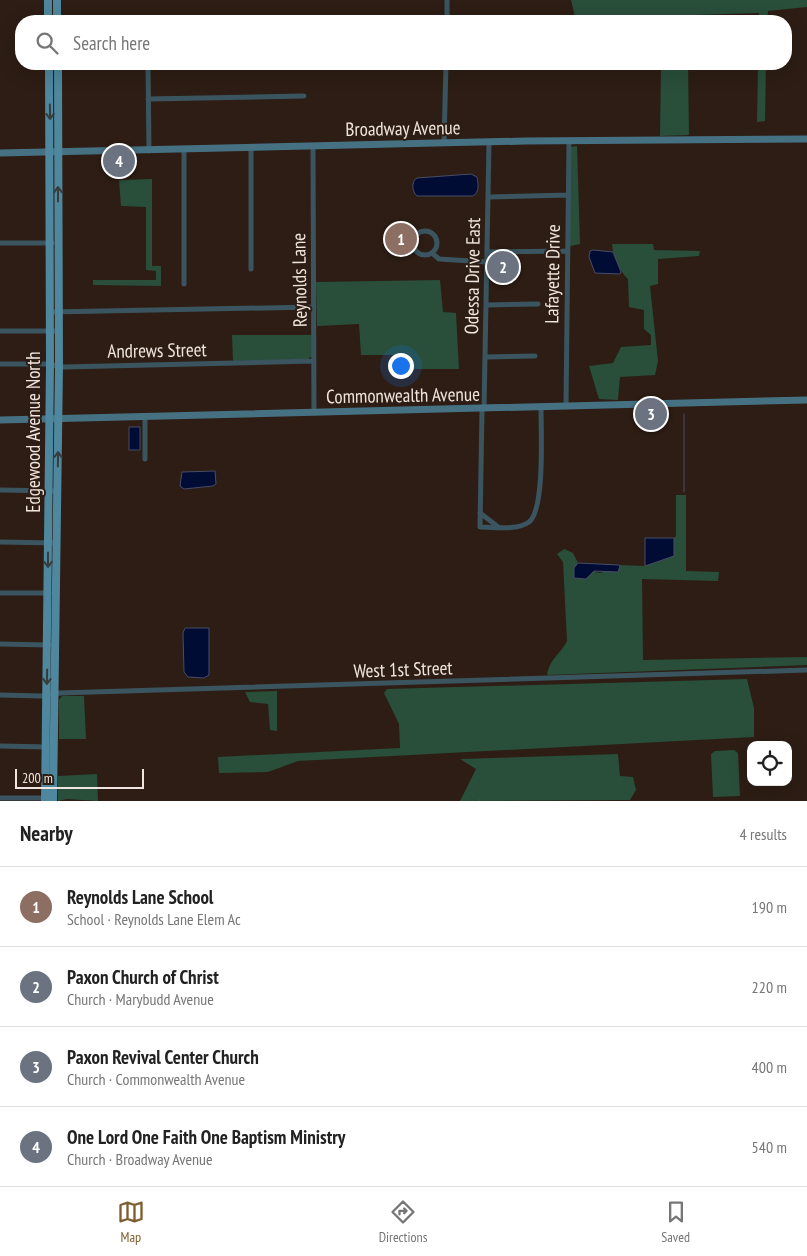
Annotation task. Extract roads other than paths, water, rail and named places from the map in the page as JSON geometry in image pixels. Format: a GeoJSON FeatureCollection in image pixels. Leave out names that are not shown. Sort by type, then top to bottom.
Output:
{"type":"FeatureCollection","features":[{"type":"Feature","properties":{"kind":"main road"},"geometry":{"type":"LineString","coordinates":[[48,0],[48,15]]}},
{"type":"Feature","properties":{"kind":"main road"},"geometry":{"type":"LineString","coordinates":[[57,0],[57,15]]}},
{"type":"Feature","properties":{"kind":"main road","name":"Edgewood Avenue North"},"geometry":{"type":"LineString","coordinates":[[49,70],[54,152]]}},
{"type":"Feature","properties":{"kind":"main road","name":"Edgewood Avenue North"},"geometry":{"type":"LineString","coordinates":[[49,800],[53,543],[58,491],[58,419],[55,365],[50,331],[58,70]]}},
{"type":"Feature","properties":{"kind":"main road","name":"Broadway Avenue"},"geometry":{"type":"LineString","coordinates":[[0,153],[489,142],[807,139]]}},
{"type":"Feature","properties":{"kind":"main road","name":"Edgewood Avenue North"},"geometry":{"type":"LineString","coordinates":[[53,543],[49,491],[50,420],[59,312],[54,243]]}},
{"type":"Feature","properties":{"kind":"main road","name":"Commonwealth Avenue"},"geometry":{"type":"LineString","coordinates":[[0,420],[483,410],[807,400]]}},
{"type":"Feature","properties":{"kind":"street"},"geometry":{"type":"LineString","coordinates":[[447,0],[447,15]]}},
{"type":"Feature","properties":{"kind":"street"},"geometry":{"type":"LineString","coordinates":[[148,70],[149,151]]}},
{"type":"Feature","properties":{"kind":"street"},"geometry":{"type":"LineString","coordinates":[[444,143],[446,70]]}},
{"type":"Feature","properties":{"kind":"street"},"geometry":{"type":"LineString","coordinates":[[148,99],[304,96]]}},
{"type":"Feature","properties":{"kind":"street","name":"Lafayette Drive"},"geometry":{"type":"LineString","coordinates":[[566,407],[569,141]]}},
{"type":"Feature","properties":{"kind":"street","name":"Odessa Drive East"},"geometry":{"type":"LineString","coordinates":[[489,142],[486,357],[480,527],[498,527]]}},
{"type":"Feature","properties":{"kind":"street","name":"Reynolds Lane"},"geometry":{"type":"LineString","coordinates":[[313,147],[314,413]]}},
{"type":"Feature","properties":{"kind":"street"},"geometry":{"type":"LineString","coordinates":[[251,148],[251,269]]}},
{"type":"Feature","properties":{"kind":"street"},"geometry":{"type":"LineString","coordinates":[[184,150],[184,284]]}},
{"type":"Feature","properties":{"kind":"street"},"geometry":{"type":"LineString","coordinates":[[488,197],[568,195]]}},
{"type":"Feature","properties":{"kind":"street"},"geometry":{"type":"LineString","coordinates":[[432,253],[436,246],[434,235],[423,231],[416,235],[413,242],[415,250],[421,255],[432,253],[440,259],[487,262]]}},
{"type":"Feature","properties":{"kind":"street"},"geometry":{"type":"LineString","coordinates":[[0,243],[54,243]]}},
{"type":"Feature","properties":{"kind":"street"},"geometry":{"type":"LineString","coordinates":[[487,252],[568,251]]}},
{"type":"Feature","properties":{"kind":"street"},"geometry":{"type":"LineString","coordinates":[[486,305],[538,304]]}},
{"type":"Feature","properties":{"kind":"street"},"geometry":{"type":"LineString","coordinates":[[50,312],[314,307]]}},
{"type":"Feature","properties":{"kind":"street"},"geometry":{"type":"LineString","coordinates":[[0,331],[58,331]]}},
{"type":"Feature","properties":{"kind":"street"},"geometry":{"type":"LineString","coordinates":[[486,357],[535,356]]}},
{"type":"Feature","properties":{"kind":"street","name":"Andrews Street"},"geometry":{"type":"LineString","coordinates":[[0,364],[55,365],[314,361]]}},
{"type":"Feature","properties":{"kind":"street"},"geometry":{"type":"LineString","coordinates":[[480,512],[498,527],[524,525],[534,518],[540,498],[540,408]]}},
{"type":"Feature","properties":{"kind":"street"},"geometry":{"type":"LineString","coordinates":[[145,418],[145,459]]}},
{"type":"Feature","properties":{"kind":"street"},"geometry":{"type":"LineString","coordinates":[[0,490],[58,491]]}},
{"type":"Feature","properties":{"kind":"street"},"geometry":{"type":"LineString","coordinates":[[0,542],[53,543]]}},
{"type":"Feature","properties":{"kind":"street"},"geometry":{"type":"LineString","coordinates":[[0,593],[52,593]]}},
{"type":"Feature","properties":{"kind":"street"},"geometry":{"type":"LineString","coordinates":[[0,644],[51,645]]}},
{"type":"Feature","properties":{"kind":"street","name":"West 1st Street"},"geometry":{"type":"LineString","coordinates":[[0,695],[807,670]]}},
{"type":"Feature","properties":{"kind":"street"},"geometry":{"type":"LineString","coordinates":[[0,746],[50,747]]}},
{"type":"Feature","properties":{"kind":"street"},"geometry":{"type":"LineString","coordinates":[[0,798],[49,800]]}},
{"type":"Feature","properties":{"kind":"water"},"geometry":{"type":"Polygon","coordinates":[[[471,174],[477,177],[478,182],[478,190],[473,196],[417,196],[413,189],[413,184],[417,178],[471,174]]]}},
{"type":"Feature","properties":{"kind":"water"},"geometry":{"type":"Polygon","coordinates":[[[590,251],[613,252],[621,272],[620,274],[595,273],[589,257],[590,251]]]}},
{"type":"Feature","properties":{"kind":"water"},"geometry":{"type":"Polygon","coordinates":[[[129,427],[140,427],[140,450],[129,450],[129,427]]]}},
{"type":"Feature","properties":{"kind":"water"},"geometry":{"type":"Polygon","coordinates":[[[215,471],[216,484],[213,486],[184,489],[180,486],[182,472],[215,471]]]}},
{"type":"Feature","properties":{"kind":"water"},"geometry":{"type":"Polygon","coordinates":[[[645,538],[674,538],[674,556],[645,566],[645,538]]]}},
{"type":"Feature","properties":{"kind":"water"},"geometry":{"type":"Polygon","coordinates":[[[578,563],[620,566],[618,572],[594,571],[586,579],[574,578],[574,568],[578,563]]]}},
{"type":"Feature","properties":{"kind":"water"},"geometry":{"type":"Polygon","coordinates":[[[185,628],[209,628],[209,675],[204,678],[188,677],[184,672],[183,633],[185,628]]]}},
{"type":"Feature","properties":{"kind":"waterway"},"geometry":{"type":"LineString","coordinates":[[684,414],[684,492]]}},
{"type":"Feature","properties":{"kind":"place","name":"One Lord One Faith One Baptism Ministry"},"geometry":{"type":"Point","coordinates":[119,161]}},
{"type":"Feature","properties":{"kind":"place","name":"Reynolds Lane School"},"geometry":{"type":"Point","coordinates":[401,239]}},
{"type":"Feature","properties":{"kind":"place","name":"Paxon Church of Christ"},"geometry":{"type":"Point","coordinates":[503,267]}},
{"type":"Feature","properties":{"kind":"place","name":"Paxon Revival Center Church"},"geometry":{"type":"Point","coordinates":[651,414]}}]}
